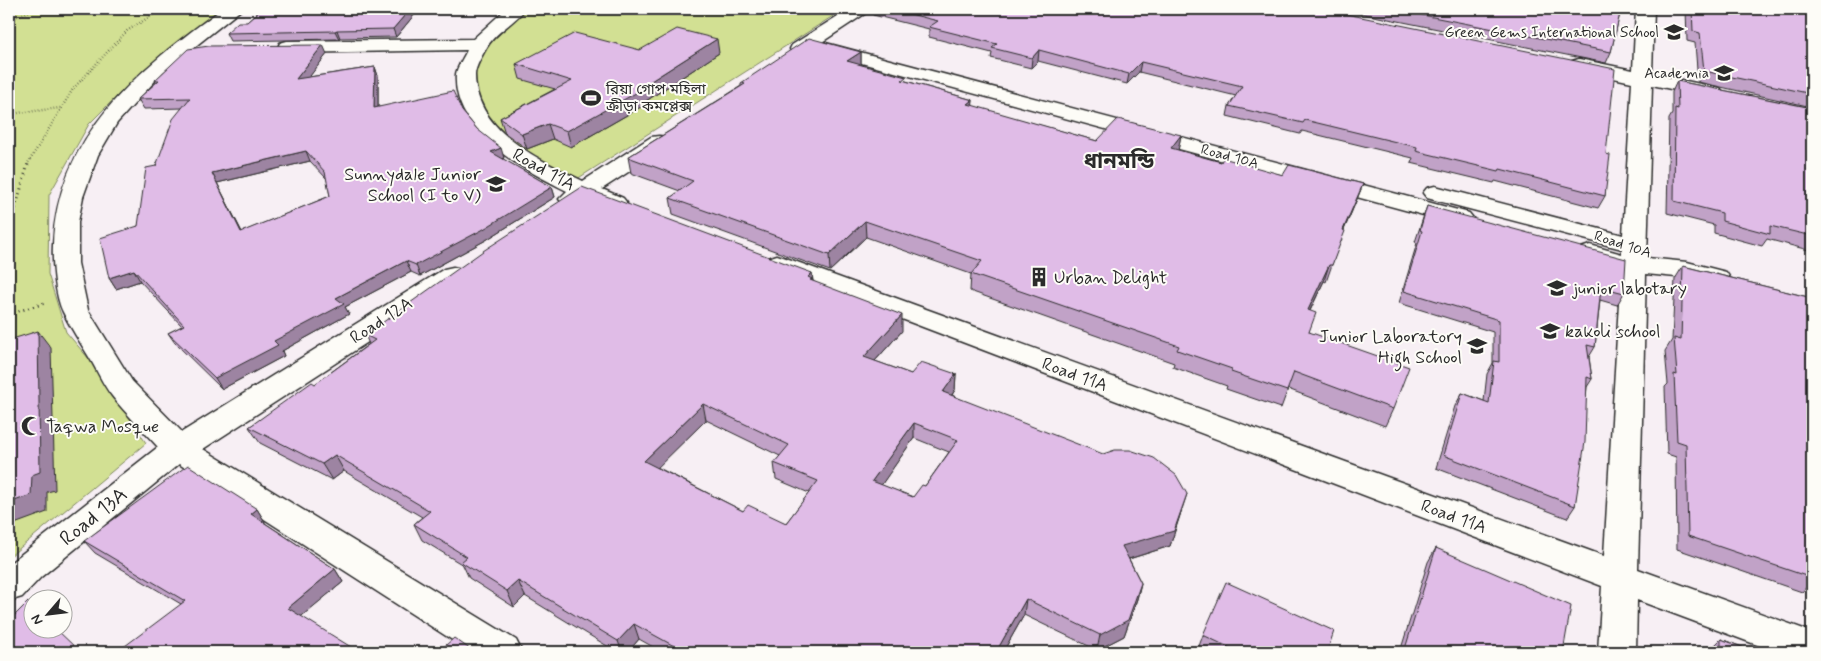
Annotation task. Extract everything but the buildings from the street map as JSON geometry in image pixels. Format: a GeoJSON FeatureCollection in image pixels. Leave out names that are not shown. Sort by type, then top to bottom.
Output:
{"type":"FeatureCollection","features":[{"type":"Feature","properties":{"kind":"street"},"geometry":{"type":"LineString","coordinates":[[233,9],[178,49],[132,93],[108,120],[87,155],[71,196],[66,222],[65,262],[74,310],[122,388],[178,449],[503,652]]}},
{"type":"Feature","properties":{"kind":"street","name":"Road 11A"},"geometry":{"type":"LineString","coordinates":[[516,9],[492,28],[477,44],[468,61],[464,82],[473,111],[485,129],[505,147],[527,162],[584,191],[640,212]]}},
{"type":"Feature","properties":{"kind":"street"},"geometry":{"type":"LineString","coordinates":[[785,58],[860,9]]}},
{"type":"Feature","properties":{"kind":"street"},"geometry":{"type":"LineString","coordinates":[[1616,652],[1645,9]]}},
{"type":"Feature","properties":{"kind":"street","name":"Road 10A"},"geometry":{"type":"LineString","coordinates":[[816,38],[1745,285]]}},
{"type":"Feature","properties":{"kind":"street"},"geometry":{"type":"LineString","coordinates":[[268,47],[477,44]]}},
{"type":"Feature","properties":{"kind":"street"},"geometry":{"type":"LineString","coordinates":[[178,49],[208,48]]}},
{"type":"Feature","properties":{"kind":"street"},"geometry":{"type":"LineString","coordinates":[[1566,62],[1727,95]]}},
{"type":"Feature","properties":{"kind":"street"},"geometry":{"type":"LineString","coordinates":[[550,213],[674,132]]}},
{"type":"Feature","properties":{"kind":"street","name":"Road 11A"},"geometry":{"type":"LineString","coordinates":[[752,254],[1812,649]]}},
{"type":"Feature","properties":{"kind":"street","name":"Road 12A"},"geometry":{"type":"LineString","coordinates":[[178,449],[474,261]]}},
{"type":"Feature","properties":{"kind":"street","name":"Road 13A"},"geometry":{"type":"LineString","coordinates":[[9,586],[29,567],[178,449]]}},
{"type":"Feature","properties":{"kind":"path"},"geometry":{"type":"LineString","coordinates":[[9,20],[34,9]]}},
{"type":"Feature","properties":{"kind":"path"},"geometry":{"type":"LineString","coordinates":[[130,9],[153,15]]}},
{"type":"Feature","properties":{"kind":"path"},"geometry":{"type":"LineString","coordinates":[[9,221],[12,220],[27,165],[73,89],[128,31],[162,9]]}},
{"type":"Feature","properties":{"kind":"path"},"geometry":{"type":"LineString","coordinates":[[9,114],[61,108]]}},
{"type":"Feature","properties":{"kind":"path"},"geometry":{"type":"LineString","coordinates":[[9,314],[46,302]]}},
{"type":"Feature","properties":{"kind":"green space"},"geometry":{"type":"Polygon","coordinates":[[[9,9],[238,9],[143,70],[89,124],[49,195],[48,274],[66,332],[96,367],[146,443],[9,557],[9,9]]]}},
{"type":"Feature","properties":{"kind":"green space","name":"রিয়া গোপ মহিলা ক্রীড়া কমপ্লেক্স"},"geometry":{"type":"Polygon","coordinates":[[[522,9],[844,9],[577,179],[544,163],[496,130],[484,110],[474,86],[474,72],[480,52],[512,17],[522,9]]]}},
{"type":"Feature","properties":{"kind":"place","name":"Green Gems International School"},"geometry":{"type":"Point","coordinates":[1674,32]}},
{"type":"Feature","properties":{"kind":"place","name":"Academia"},"geometry":{"type":"Point","coordinates":[1724,73]}},
{"type":"Feature","properties":{"kind":"place","name":"রিয়া গোপ মহিলা ক্রীড়া কমপ্লেক্স"},"geometry":{"type":"Point","coordinates":[591,98]}},
{"type":"Feature","properties":{"kind":"place","name":"Sunnydale Junior School (I to V)"},"geometry":{"type":"Point","coordinates":[496,184]}},
{"type":"Feature","properties":{"kind":"place","name":"Urban Delight"},"geometry":{"type":"Point","coordinates":[1039,277]}},
{"type":"Feature","properties":{"kind":"place","name":"junior labotary"},"geometry":{"type":"Point","coordinates":[1557,288]}},
{"type":"Feature","properties":{"kind":"place","name":"kakoli school"},"geometry":{"type":"Point","coordinates":[1550,331]}},
{"type":"Feature","properties":{"kind":"place","name":"Junior Laboratory High School"},"geometry":{"type":"Point","coordinates":[1477,346]}},
{"type":"Feature","properties":{"kind":"place","name":"Taqwa Mosque"},"geometry":{"type":"Point","coordinates":[31,426]}},
{"type":"Feature","properties":{"kind":"district","name":"ধানমন্ডি"},"geometry":{"type":"Point","coordinates":[1119,160]}}]}
